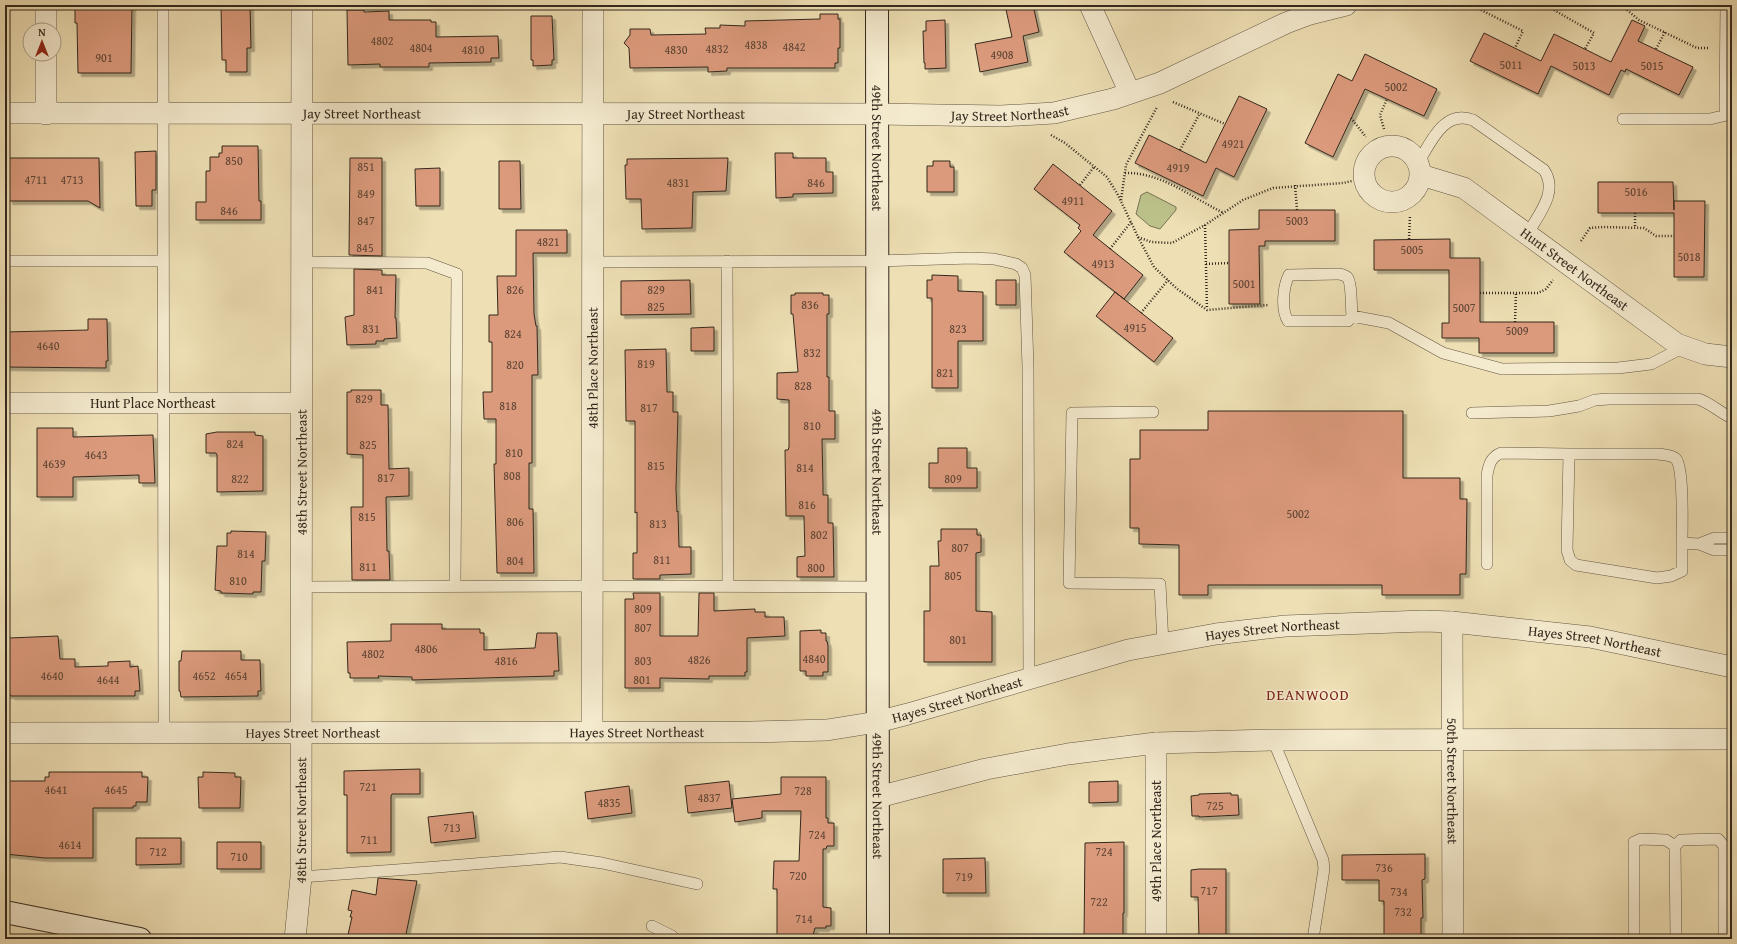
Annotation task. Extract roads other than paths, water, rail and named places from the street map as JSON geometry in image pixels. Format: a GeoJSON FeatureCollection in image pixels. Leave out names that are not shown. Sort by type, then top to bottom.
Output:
{"type":"FeatureCollection","features":[{"type":"Feature","properties":{"kind":"street"},"geometry":{"type":"LineString","coordinates":[[46,5],[46,22]]}},
{"type":"Feature","properties":{"kind":"street","name":"48th Street Northeast"},"geometry":{"type":"LineString","coordinates":[[295,939],[301,877],[302,5]]}},
{"type":"Feature","properties":{"kind":"street","name":"48th Place Northeast"},"geometry":{"type":"LineString","coordinates":[[592,732],[593,5]]}},
{"type":"Feature","properties":{"kind":"street","name":"49th Street Northeast"},"geometry":{"type":"LineString","coordinates":[[877,5],[879,693],[877,722],[878,939]]}},
{"type":"Feature","properties":{"kind":"street"},"geometry":{"type":"LineString","coordinates":[[1090,5],[1130,93]]}},
{"type":"Feature","properties":{"kind":"street","name":"Jay Street Northeast"},"geometry":{"type":"LineString","coordinates":[[5,114],[877,114],[1001,116],[1047,113],[1075,108],[1160,83],[1286,23],[1310,14],[1346,5]]}},
{"type":"Feature","properties":{"kind":"street"},"geometry":{"type":"LineString","coordinates":[[46,62],[46,114]]}},
{"type":"Feature","properties":{"kind":"street","name":"Hunt Street Northeast"},"geometry":{"type":"LineString","coordinates":[[1419,169],[1464,188],[1670,340],[1684,347],[1705,354],[1732,357]]}},
{"type":"Feature","properties":{"kind":"street","name":"Hunt Place Northeast"},"geometry":{"type":"LineString","coordinates":[[5,403],[301,403]]}},
{"type":"Feature","properties":{"kind":"street","name":"Hayes Street Northeast"},"geometry":{"type":"LineString","coordinates":[[5,733],[811,731],[842,728],[877,722],[1128,650],[1216,634],[1285,626],[1452,622],[1590,637],[1732,667]]}},
{"type":"Feature","properties":{"kind":"street","name":"50th Street Northeast"},"geometry":{"type":"LineString","coordinates":[[1452,622],[1453,939]]}},
{"type":"Feature","properties":{"kind":"street"},"geometry":{"type":"LineString","coordinates":[[878,797],[986,769],[1068,754],[1156,743],[1273,740],[1452,741],[1732,739]]}},
{"type":"Feature","properties":{"kind":"street","name":"49th Place Northeast"},"geometry":{"type":"LineString","coordinates":[[1156,743],[1156,939]]}},
{"type":"Feature","properties":{"kind":"street"},"geometry":{"type":"LineString","coordinates":[[5,912],[140,939]]}},
{"type":"Feature","properties":{"kind":"lane"},"geometry":{"type":"LineString","coordinates":[[163,5],[162,403],[164,733]]}},
{"type":"Feature","properties":{"kind":"lane"},"geometry":{"type":"LineString","coordinates":[[1726,5],[1725,109],[1732,114]]}},
{"type":"Feature","properties":{"kind":"lane"},"geometry":{"type":"LineString","coordinates":[[1623,119],[1710,119],[1732,114]]}},
{"type":"Feature","properties":{"kind":"lane"},"geometry":{"type":"LineString","coordinates":[[1419,169],[1436,133],[1445,124],[1455,117],[1465,116],[1473,120],[1544,170],[1548,175],[1550,192],[1527,235]]}},
{"type":"Feature","properties":{"kind":"lane"},"geometry":{"type":"LineString","coordinates":[[593,262],[994,259],[1016,264],[1022,268],[1025,275],[1028,395],[1029,679]]}},
{"type":"Feature","properties":{"kind":"lane"},"geometry":{"type":"LineString","coordinates":[[5,261],[163,261]]}},
{"type":"Feature","properties":{"kind":"lane"},"geometry":{"type":"LineString","coordinates":[[727,261],[728,586]]}},
{"type":"Feature","properties":{"kind":"lane"},"geometry":{"type":"LineString","coordinates":[[301,262],[427,263],[457,274],[455,586]]}},
{"type":"Feature","properties":{"kind":"lane"},"geometry":{"type":"LineString","coordinates":[[1338,274],[1348,278],[1352,316],[1348,321],[1288,322],[1284,314],[1284,304],[1286,281],[1289,275],[1338,274]]}},
{"type":"Feature","properties":{"kind":"lane"},"geometry":{"type":"LineString","coordinates":[[1352,316],[1389,323],[1443,352],[1502,369],[1618,368],[1651,364],[1684,347]]}},
{"type":"Feature","properties":{"kind":"lane"},"geometry":{"type":"LineString","coordinates":[[1472,413],[1549,411],[1579,406],[1595,400],[1610,399],[1698,399],[1705,401],[1732,418]]}},
{"type":"Feature","properties":{"kind":"lane"},"geometry":{"type":"LineString","coordinates":[[1153,412],[1072,414],[1069,583],[1160,584],[1163,644]]}},
{"type":"Feature","properties":{"kind":"lane"},"geometry":{"type":"LineString","coordinates":[[1487,564],[1487,475],[1490,462],[1494,456],[1502,453],[1658,454],[1671,456],[1676,460],[1681,475],[1682,571],[1671,576],[1657,578],[1576,565],[1570,560],[1567,550],[1569,454]]}},
{"type":"Feature","properties":{"kind":"lane"},"geometry":{"type":"LineString","coordinates":[[1699,544],[1714,538],[1732,538]]}},
{"type":"Feature","properties":{"kind":"lane"},"geometry":{"type":"LineString","coordinates":[[1682,543],[1699,544],[1714,550],[1732,550]]}},
{"type":"Feature","properties":{"kind":"lane"},"geometry":{"type":"LineString","coordinates":[[301,587],[878,587]]}},
{"type":"Feature","properties":{"kind":"lane"},"geometry":{"type":"LineString","coordinates":[[1273,740],[1323,860],[1324,869],[1313,939]]}},
{"type":"Feature","properties":{"kind":"lane"},"geometry":{"type":"LineString","coordinates":[[1634,939],[1634,842],[1641,839],[1666,840],[1675,846]]}},
{"type":"Feature","properties":{"kind":"lane"},"geometry":{"type":"LineString","coordinates":[[1676,939],[1675,846],[1680,840],[1718,839],[1724,846],[1724,939]]}},
{"type":"Feature","properties":{"kind":"lane"},"geometry":{"type":"LineString","coordinates":[[301,877],[437,868],[560,857],[602,863],[697,884]]}},
{"type":"Feature","properties":{"kind":"lane"},"geometry":{"type":"LineString","coordinates":[[652,926],[672,936],[672,939]]}},
{"type":"Feature","properties":{"kind":"district","name":"DEANWOOD"},"geometry":{"type":"Point","coordinates":[1308,694]}}]}
